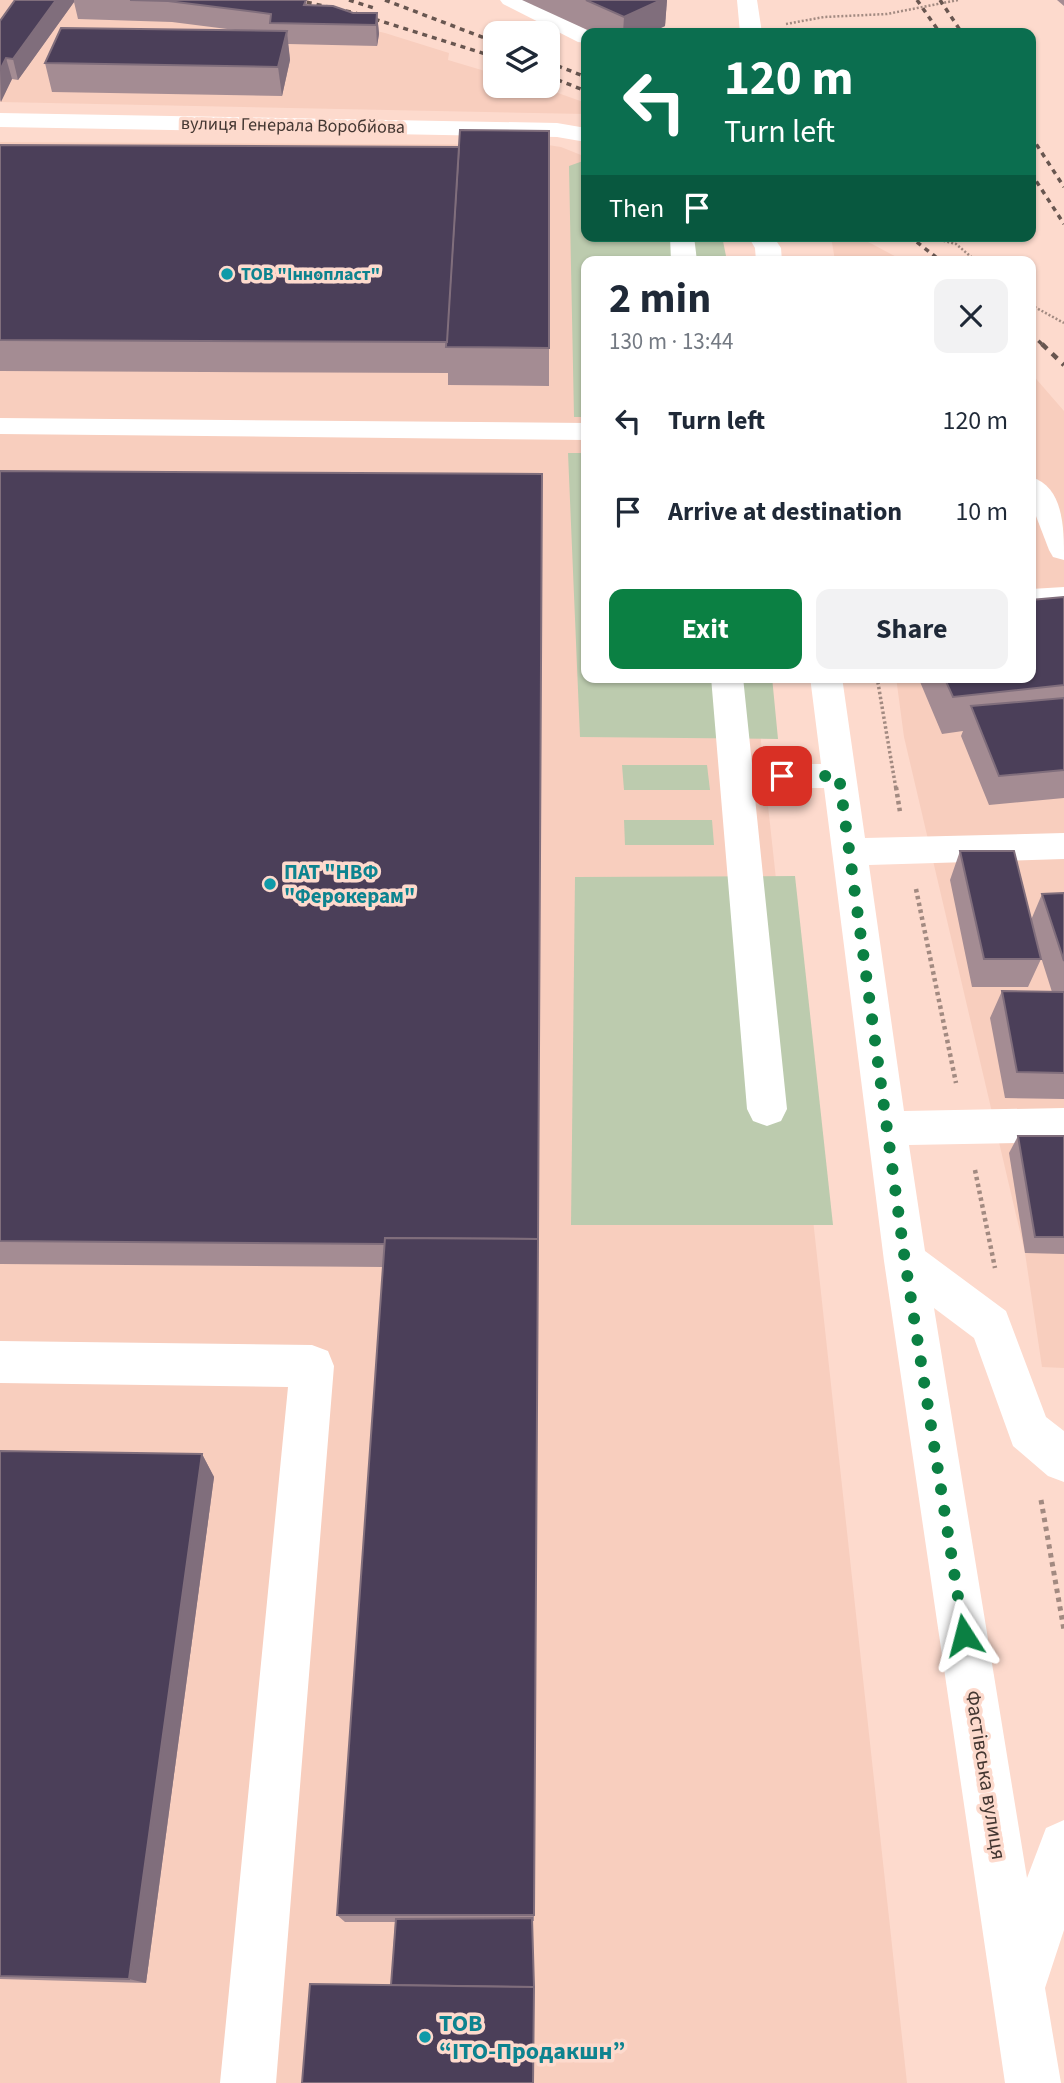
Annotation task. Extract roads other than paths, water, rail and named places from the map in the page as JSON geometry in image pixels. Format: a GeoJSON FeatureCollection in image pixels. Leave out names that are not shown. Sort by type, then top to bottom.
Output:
{"type":"FeatureCollection","features":[{"type":"Feature","properties":{"kind":"street"},"geometry":{"type":"LineString","coordinates":[[510,0],[581,35]]}},
{"type":"Feature","properties":{"kind":"street"},"geometry":{"type":"LineString","coordinates":[[747,0],[750,28]]}},
{"type":"Feature","properties":{"kind":"street","name":"вулиця Генерала Воробйова"},"geometry":{"type":"LineString","coordinates":[[0,120],[557,130],[581,134]]}},
{"type":"Feature","properties":{"kind":"street"},"geometry":{"type":"LineString","coordinates":[[0,426],[581,432]]}},
{"type":"Feature","properties":{"kind":"street"},"geometry":{"type":"LineString","coordinates":[[1036,491],[1045,500],[1064,550]]}},
{"type":"Feature","properties":{"kind":"street"},"geometry":{"type":"LineString","coordinates":[[1036,598],[1064,597]]}},
{"type":"Feature","properties":{"kind":"street"},"geometry":{"type":"LineString","coordinates":[[727,683],[767,1109]]}},
{"type":"Feature","properties":{"kind":"street","name":"Фастівська вулиця"},"geometry":{"type":"LineString","coordinates":[[827,683],[905,1261],[1033,2083]]}},
{"type":"Feature","properties":{"kind":"street"},"geometry":{"type":"LineString","coordinates":[[736,776],[839,776]]}},
{"type":"Feature","properties":{"kind":"street"},"geometry":{"type":"LineString","coordinates":[[850,852],[1064,846]]}},
{"type":"Feature","properties":{"kind":"street"},"geometry":{"type":"LineString","coordinates":[[887,1128],[1064,1125]]}},
{"type":"Feature","properties":{"kind":"street"},"geometry":{"type":"LineString","coordinates":[[905,1261],[991,1325],[1029,1431],[1064,1460]]}},
{"type":"Feature","properties":{"kind":"street"},"geometry":{"type":"LineString","coordinates":[[0,1362],[312,1366],[248,2083]]}},
{"type":"Feature","properties":{"kind":"street"},"geometry":{"type":"LineString","coordinates":[[1019,1986],[1064,1846]]}},
{"type":"Feature","properties":{"kind":"railway"},"geometry":{"type":"LineString","coordinates":[[297,0],[355,13],[483,53]]}},
{"type":"Feature","properties":{"kind":"railway"},"geometry":{"type":"LineString","coordinates":[[349,0],[374,8]]}},
{"type":"Feature","properties":{"kind":"railway"},"geometry":{"type":"LineString","coordinates":[[385,0],[483,37]]}},
{"type":"Feature","properties":{"kind":"railway"},"geometry":{"type":"LineString","coordinates":[[917,0],[937,28]]}},
{"type":"Feature","properties":{"kind":"railway"},"geometry":{"type":"LineString","coordinates":[[940,0],[959,28]]}},
{"type":"Feature","properties":{"kind":"railway"},"geometry":{"type":"LineString","coordinates":[[560,67],[581,75]]}},
{"type":"Feature","properties":{"kind":"railway"},"geometry":{"type":"LineString","coordinates":[[560,81],[581,89]]}},
{"type":"Feature","properties":{"kind":"railway"},"geometry":{"type":"LineString","coordinates":[[1036,144],[1064,187]]}},
{"type":"Feature","properties":{"kind":"railway"},"geometry":{"type":"LineString","coordinates":[[1036,181],[1064,224]]}},
{"type":"Feature","properties":{"kind":"railway"},"geometry":{"type":"LineString","coordinates":[[917,242],[935,256]]}},
{"type":"Feature","properties":{"kind":"railway"},"geometry":{"type":"LineString","coordinates":[[1036,339],[1044,346]]}},
{"type":"Feature","properties":{"kind":"railway"},"geometry":{"type":"LineString","coordinates":[[1042,344],[1064,365]]}},
{"type":"Feature","properties":{"kind":"place","name":"ТОВ \"Іннопласт\""},"geometry":{"type":"Point","coordinates":[227,274]}},
{"type":"Feature","properties":{"kind":"place","name":"ПАТ \"НВФ \"Ферокерам\""},"geometry":{"type":"Point","coordinates":[270,884]}},
{"type":"Feature","properties":{"kind":"place","name":"ТОВ “ІТО-Продакшн”"},"geometry":{"type":"Point","coordinates":[425,2037]}}]}
